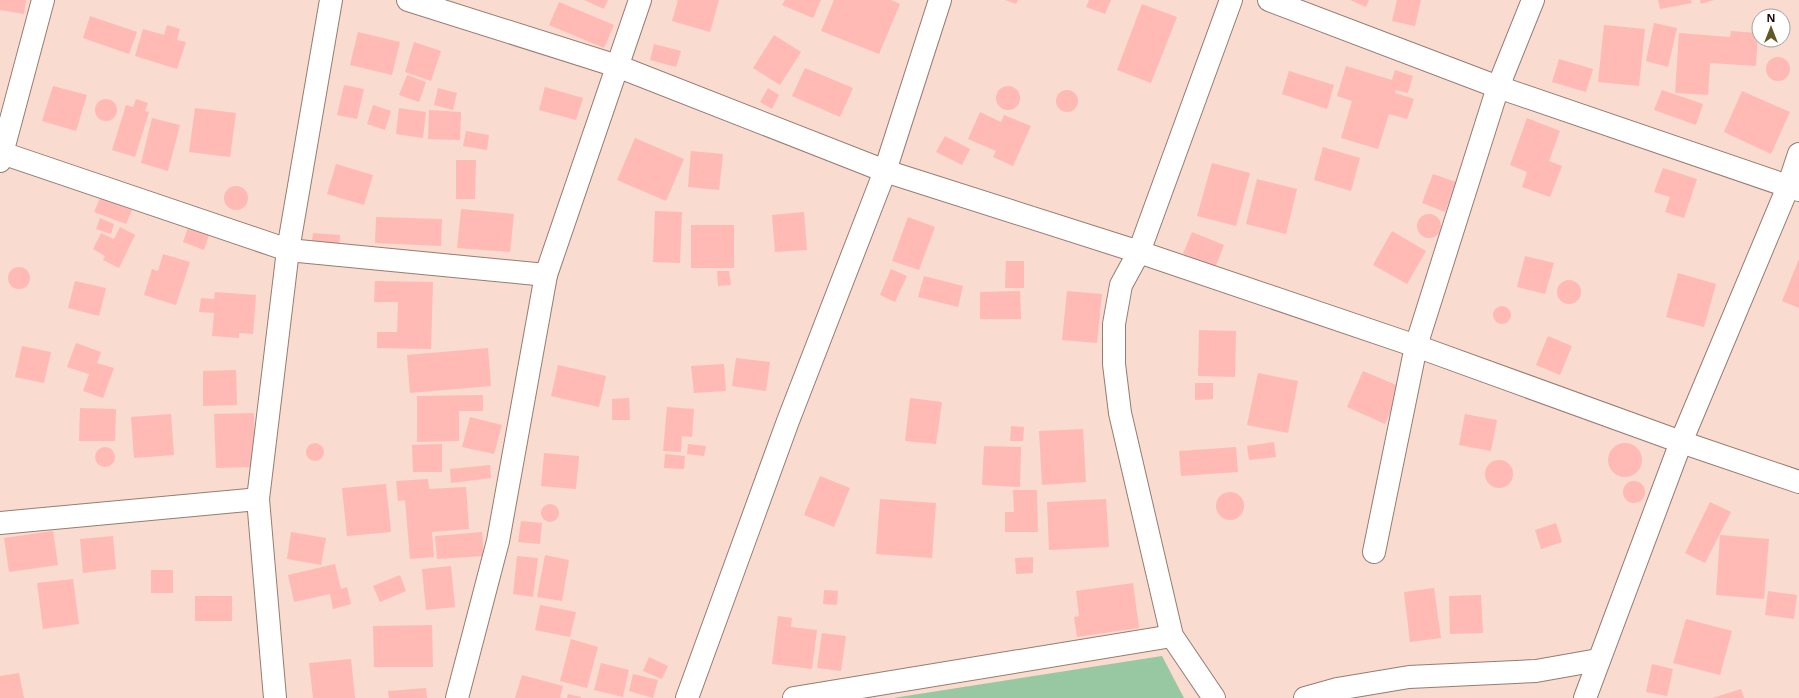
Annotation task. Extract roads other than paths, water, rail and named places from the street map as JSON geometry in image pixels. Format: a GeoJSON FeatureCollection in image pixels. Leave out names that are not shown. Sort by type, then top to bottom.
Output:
{"type":"FeatureCollection","features":[{"type":"Feature","properties":{"kind":"street"},"geometry":{"type":"LineString","coordinates":[[43,0],[1,157],[288,250],[546,274]]}},
{"type":"Feature","properties":{"kind":"street"},"geometry":{"type":"LineString","coordinates":[[275,698],[258,499],[288,250],[331,0]]}},
{"type":"Feature","properties":{"kind":"street"},"geometry":{"type":"LineString","coordinates":[[408,0],[617,66],[885,171],[1138,252],[1416,346],[1681,442],[1799,482]]}},
{"type":"Feature","properties":{"kind":"street"},"geometry":{"type":"LineString","coordinates":[[458,698],[498,541],[546,274],[640,0]]}},
{"type":"Feature","properties":{"kind":"street"},"geometry":{"type":"LineString","coordinates":[[687,698],[788,421],[885,171],[940,0]]}},
{"type":"Feature","properties":{"kind":"street"},"geometry":{"type":"LineString","coordinates":[[1214,698],[1172,636],[1120,413],[1114,364],[1114,324],[1121,285],[1138,252],[1231,0]]}},
{"type":"Feature","properties":{"kind":"street"},"geometry":{"type":"LineString","coordinates":[[1269,0],[1498,87],[1794,189]]}},
{"type":"Feature","properties":{"kind":"street"},"geometry":{"type":"LineString","coordinates":[[1374,552],[1416,346],[1498,87],[1533,0]]}},
{"type":"Feature","properties":{"kind":"street"},"geometry":{"type":"LineString","coordinates":[[1585,698],[1681,442],[1794,189],[1799,154]]}},
{"type":"Feature","properties":{"kind":"street"},"geometry":{"type":"LineString","coordinates":[[0,523],[258,499]]}},
{"type":"Feature","properties":{"kind":"street"},"geometry":{"type":"LineString","coordinates":[[794,698],[1172,636]]}},
{"type":"Feature","properties":{"kind":"street"},"geometry":{"type":"LineString","coordinates":[[1305,698],[1337,689],[1409,677],[1536,670],[1598,660]]}}]}
